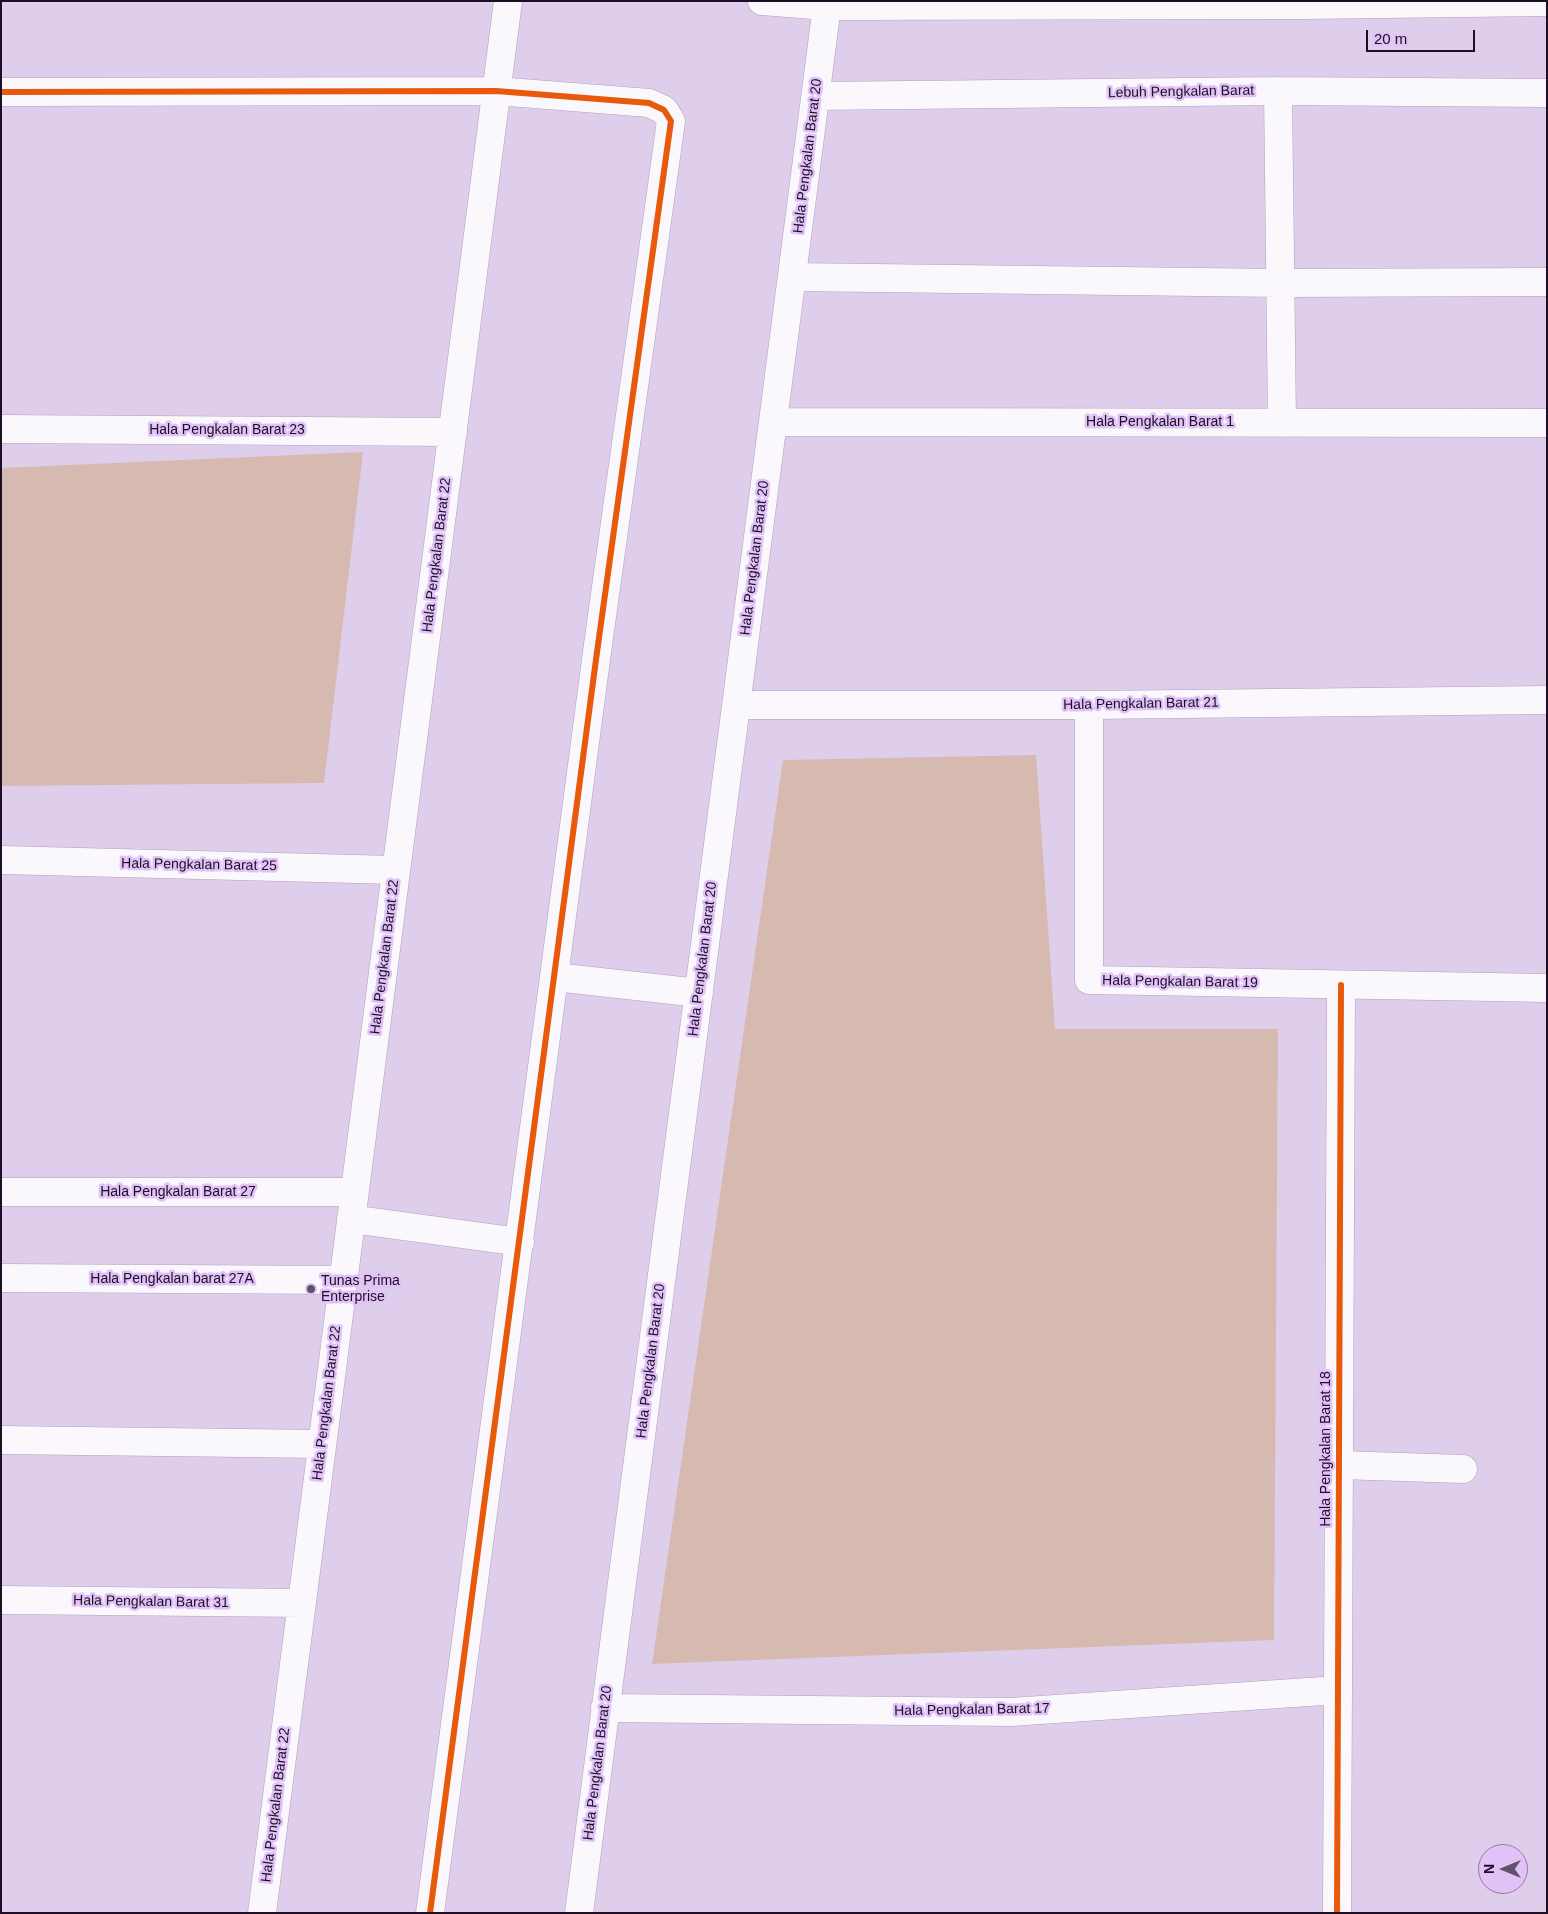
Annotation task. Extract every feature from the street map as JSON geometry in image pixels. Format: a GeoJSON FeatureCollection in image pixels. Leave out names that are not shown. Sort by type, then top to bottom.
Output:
{"type":"FeatureCollection","features":[{"type":"Feature","properties":{"kind":"street","name":"Hala Pengkalan Barat 22"},"geometry":{"type":"LineString","coordinates":[[262,1913],[508,1]]}},
{"type":"Feature","properties":{"kind":"street"},"geometry":{"type":"LineString","coordinates":[[762,1],[827,6],[1302,6],[1547,2]]}},
{"type":"Feature","properties":{"kind":"street","name":"Hala Pengkalan Barat 20"},"geometry":{"type":"LineString","coordinates":[[579,1913],[827,6]]}},
{"type":"Feature","properties":{"kind":"street"},"geometry":{"type":"LineString","coordinates":[[1,92],[496,91],[649,104],[664,110],[671,122],[597,652],[430,1913]]}},
{"type":"Feature","properties":{"kind":"street"},"geometry":{"type":"LineString","coordinates":[[1278,91],[1282,423]]}},
{"type":"Feature","properties":{"kind":"street","name":"Lebuh Pengkalan Barat"},"geometry":{"type":"LineString","coordinates":[[816,96],[1278,91],[1547,93]]}},
{"type":"Feature","properties":{"kind":"street"},"geometry":{"type":"LineString","coordinates":[[792,277],[1281,283],[1547,282]]}},
{"type":"Feature","properties":{"kind":"street","name":"Hala Pengkalan Barat 1"},"geometry":{"type":"LineString","coordinates":[[773,422],[1547,423]]}},
{"type":"Feature","properties":{"kind":"street","name":"Hala Pengkalan Barat 23"},"geometry":{"type":"LineString","coordinates":[[1,429],[453,432]]}},
{"type":"Feature","properties":{"kind":"street","name":"Hala Pengkalan Barat 21"},"geometry":{"type":"LineString","coordinates":[[736,705],[1089,705],[1547,700]]}},
{"type":"Feature","properties":{"kind":"street","name":"Hala Pengkalan Barat 19"},"geometry":{"type":"LineString","coordinates":[[1089,705],[1089,980],[1547,988]]}},
{"type":"Feature","properties":{"kind":"street","name":"Hala Pengkalan Barat 25"},"geometry":{"type":"LineString","coordinates":[[1,860],[396,870]]}},
{"type":"Feature","properties":{"kind":"street"},"geometry":{"type":"LineString","coordinates":[[555,976],[699,993]]}},
{"type":"Feature","properties":{"kind":"street","name":"Hala Pengkalan Barat 18"},"geometry":{"type":"LineString","coordinates":[[1337,1913],[1341,985]]}},
{"type":"Feature","properties":{"kind":"street","name":"Hala Pengkalan Barat 27"},"geometry":{"type":"LineString","coordinates":[[1,1192],[354,1192]]}},
{"type":"Feature","properties":{"kind":"street"},"geometry":{"type":"LineString","coordinates":[[351,1220],[520,1242]]}},
{"type":"Feature","properties":{"kind":"street","name":"Hala Pengkalan barat 27A"},"geometry":{"type":"LineString","coordinates":[[1,1278],[344,1280]]}},
{"type":"Feature","properties":{"kind":"street"},"geometry":{"type":"LineString","coordinates":[[1,1440],[322,1444]]}},
{"type":"Feature","properties":{"kind":"street"},"geometry":{"type":"LineString","coordinates":[[1339,1465],[1463,1469]]}},
{"type":"Feature","properties":{"kind":"street","name":"Hala Pengkalan Barat 31"},"geometry":{"type":"LineString","coordinates":[[1,1600],[302,1603]]}},
{"type":"Feature","properties":{"kind":"street","name":"Hala Pengkalan Barat 17"},"geometry":{"type":"LineString","coordinates":[[606,1708],[1011,1712],[1338,1690]]}},
{"type":"Feature","properties":{"kind":"shaded area"},"geometry":{"type":"Polygon","coordinates":[[[363,452],[324,783],[1,786],[1,468],[363,452]]]}},
{"type":"Feature","properties":{"kind":"shaded area"},"geometry":{"type":"Polygon","coordinates":[[[1036,755],[1055,1029],[1278,1029],[1274,1640],[652,1664],[783,760],[1036,755]]]}},
{"type":"Feature","properties":{"kind":"cycle path"},"geometry":{"type":"LineString","coordinates":[[1,92],[496,91],[649,103],[664,110],[671,121],[597,652],[430,1913]]}},
{"type":"Feature","properties":{"kind":"cycle path"},"geometry":{"type":"LineString","coordinates":[[1337,1913],[1341,985]]}},
{"type":"Feature","properties":{"kind":"place","name":"Tunas Prima Enterprise"},"geometry":{"type":"Point","coordinates":[311,1289]}}]}
